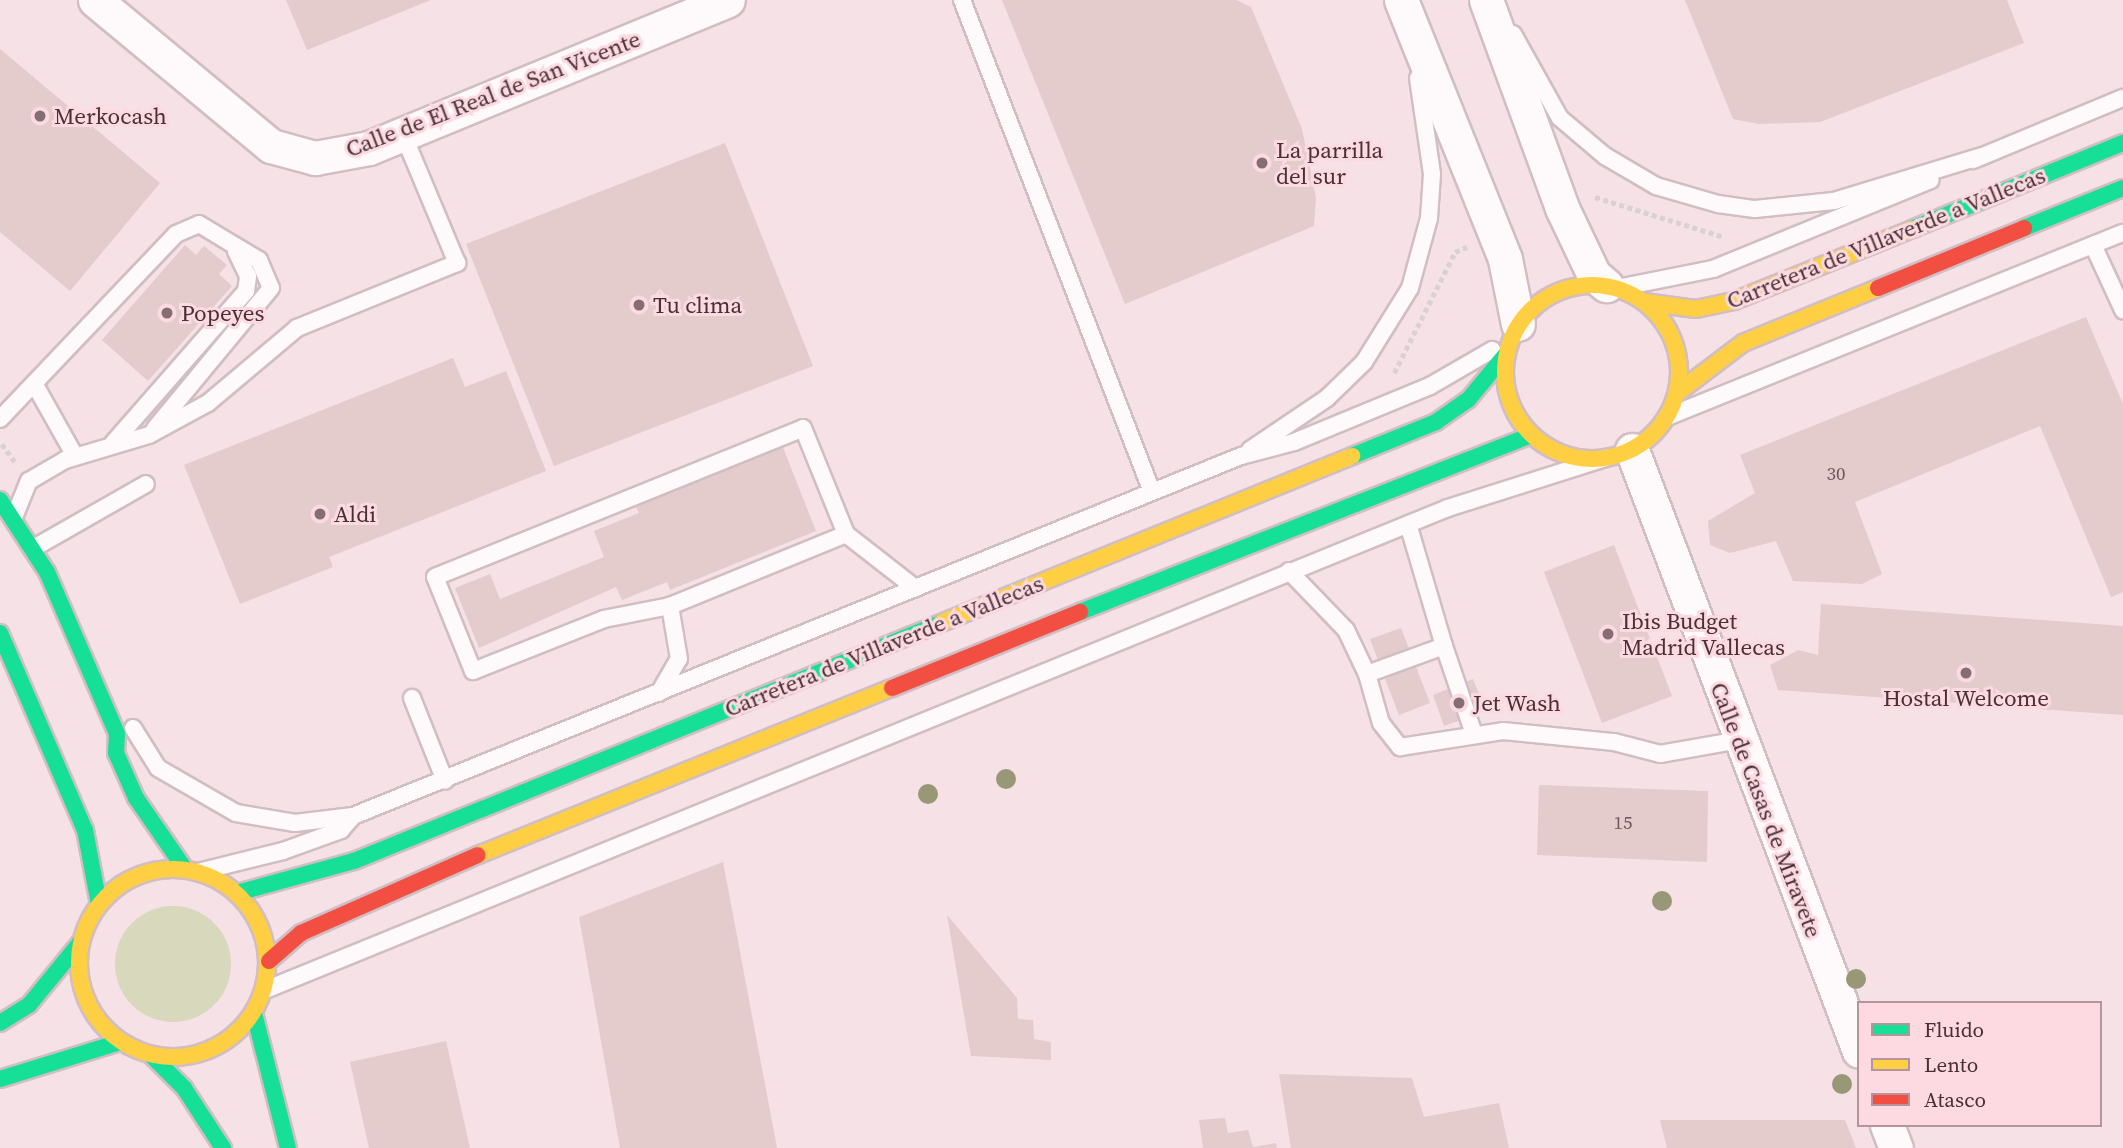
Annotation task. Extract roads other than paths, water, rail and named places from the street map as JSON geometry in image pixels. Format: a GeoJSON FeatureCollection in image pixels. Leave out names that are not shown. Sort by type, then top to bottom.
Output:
{"type":"FeatureCollection","features":[{"type":"Feature","properties":{"kind":"main road","name":"Carretera de Villaverde a Vallecas"},"geometry":{"type":"LineString","coordinates":[[1644,302],[1696,309],[1734,301],[2123,143]]}},
{"type":"Feature","properties":{"kind":"main road","name":"Carretera de Villaverde a Vallecas"},"geometry":{"type":"LineString","coordinates":[[1677,393],[1743,343],[2123,188]]}},
{"type":"Feature","properties":{"kind":"main road"},"geometry":{"type":"LineString","coordinates":[[1611,286],[1644,302],[1675,342],[1677,393],[1667,417],[1619,454],[1550,450],[1531,435],[1510,402],[1511,339],[1556,292],[1611,286]]}},
{"type":"Feature","properties":{"kind":"main road","name":"Carretera de Villaverde a Vallecas"},"geometry":{"type":"LineString","coordinates":[[237,893],[354,861],[1436,422],[1468,400],[1511,339]]}},
{"type":"Feature","properties":{"kind":"main road","name":"Carretera de Villaverde a Vallecas"},"geometry":{"type":"LineString","coordinates":[[269,961],[301,933],[354,906],[1432,469],[1531,435]]}},
{"type":"Feature","properties":{"kind":"main road"},"geometry":{"type":"LineString","coordinates":[[0,500],[32,549],[117,734],[116,753],[136,798],[192,870],[237,893],[259,924],[269,961],[265,990],[254,1013],[210,1051],[151,1055]]}},
{"type":"Feature","properties":{"kind":"main road"},"geometry":{"type":"LineString","coordinates":[[0,633],[85,830],[99,904]]}},
{"type":"Feature","properties":{"kind":"main road"},"geometry":{"type":"LineString","coordinates":[[0,1023],[29,1005],[80,943],[99,904],[123,882],[153,871],[192,870]]}},
{"type":"Feature","properties":{"kind":"main road"},"geometry":{"type":"LineString","coordinates":[[80,943],[85,999],[120,1042],[151,1055],[184,1088],[223,1148]]}},
{"type":"Feature","properties":{"kind":"main road"},"geometry":{"type":"LineString","coordinates":[[254,1013],[288,1148]]}},
{"type":"Feature","properties":{"kind":"main road"},"geometry":{"type":"LineString","coordinates":[[0,1079],[120,1042]]}},
{"type":"Feature","properties":{"kind":"street","name":"Calle de El Real de San Vicente"},"geometry":{"type":"LineString","coordinates":[[95,0],[271,146],[315,158],[340,156],[403,134],[728,0]]}},
{"type":"Feature","properties":{"kind":"street"},"geometry":{"type":"LineString","coordinates":[[1401,0],[1505,259],[1511,339]]}},
{"type":"Feature","properties":{"kind":"street"},"geometry":{"type":"LineString","coordinates":[[1486,0],[1562,208],[1594,275],[1611,286]]}},
{"type":"Feature","properties":{"kind":"street","name":"Calle de Casas de Miravete"},"geometry":{"type":"LineString","coordinates":[[1619,454],[1738,740],[1857,1046]]}},
{"type":"Feature","properties":{"kind":"street"},"geometry":{"type":"LineString","coordinates":[[1888,1127],[1896,1148]]}},
{"type":"Feature","properties":{"kind":"lane"},"geometry":{"type":"LineString","coordinates":[[962,0],[1152,492]]}},
{"type":"Feature","properties":{"kind":"lane"},"geometry":{"type":"LineString","coordinates":[[1241,456],[1327,398],[1364,362],[1410,288],[1429,218],[1432,174],[1430,132],[1401,0]]}},
{"type":"Feature","properties":{"kind":"lane"},"geometry":{"type":"LineString","coordinates":[[1494,0],[1560,118],[1605,156],[1682,195],[1718,205],[1791,207],[1982,156]]}},
{"type":"Feature","properties":{"kind":"lane"},"geometry":{"type":"LineString","coordinates":[[1611,286],[1741,259],[2123,98]]}},
{"type":"Feature","properties":{"kind":"lane"},"geometry":{"type":"LineString","coordinates":[[15,521],[29,481],[75,456],[113,443],[149,435],[208,403],[297,328],[457,263],[403,134]]}},
{"type":"Feature","properties":{"kind":"lane"},"geometry":{"type":"LineString","coordinates":[[0,419],[182,228],[207,227],[236,251],[268,269],[268,298],[149,435]]}},
{"type":"Feature","properties":{"kind":"lane"},"geometry":{"type":"LineString","coordinates":[[1667,417],[2123,233]]}},
{"type":"Feature","properties":{"kind":"lane"},"geometry":{"type":"LineString","coordinates":[[2093,245],[2123,310]]}},
{"type":"Feature","properties":{"kind":"lane"},"geometry":{"type":"LineString","coordinates":[[113,443],[246,291],[248,276],[236,251]]}},
{"type":"Feature","properties":{"kind":"lane"},"geometry":{"type":"LineString","coordinates":[[133,728],[158,768],[236,813],[295,823],[353,816],[1241,456],[1294,442],[1430,386],[1511,339]]}},
{"type":"Feature","properties":{"kind":"lane"},"geometry":{"type":"LineString","coordinates":[[35,385],[75,456]]}},
{"type":"Feature","properties":{"kind":"lane"},"geometry":{"type":"LineString","coordinates":[[846,534],[670,606],[604,619],[473,671],[435,577],[803,428],[846,534],[915,588]]}},
{"type":"Feature","properties":{"kind":"lane"},"geometry":{"type":"LineString","coordinates":[[265,990],[1289,571],[1408,524],[1619,454]]}},
{"type":"Feature","properties":{"kind":"lane"},"geometry":{"type":"LineString","coordinates":[[32,549],[146,484]]}},
{"type":"Feature","properties":{"kind":"lane"},"geometry":{"type":"LineString","coordinates":[[1408,524],[1444,646],[1474,734]]}},
{"type":"Feature","properties":{"kind":"lane"},"geometry":{"type":"LineString","coordinates":[[1289,571],[1346,630],[1367,674],[1381,723],[1400,747],[1417,749],[1474,734],[1557,734],[1669,754],[1738,740]]}},
{"type":"Feature","properties":{"kind":"lane"},"geometry":{"type":"LineString","coordinates":[[659,693],[679,659],[670,606]]}},
{"type":"Feature","properties":{"kind":"lane"},"geometry":{"type":"LineString","coordinates":[[1367,674],[1444,646]]}},
{"type":"Feature","properties":{"kind":"lane"},"geometry":{"type":"LineString","coordinates":[[412,698],[444,781]]}},
{"type":"Feature","properties":{"kind":"lane"},"geometry":{"type":"LineString","coordinates":[[192,870],[284,851],[341,830],[353,816]]}},
{"type":"Feature","properties":{"kind":"place","name":"Merkocash"},"geometry":{"type":"Point","coordinates":[40,116]}},
{"type":"Feature","properties":{"kind":"place","name":"La parrilla del sur"},"geometry":{"type":"Point","coordinates":[1262,163]}},
{"type":"Feature","properties":{"kind":"place","name":"Tu clima"},"geometry":{"type":"Point","coordinates":[639,305]}},
{"type":"Feature","properties":{"kind":"place","name":"Popeyes"},"geometry":{"type":"Point","coordinates":[167,313]}},
{"type":"Feature","properties":{"kind":"place","name":"Aldi"},"geometry":{"type":"Point","coordinates":[320,514]}},
{"type":"Feature","properties":{"kind":"place","name":"Ibis Budget Madrid Vallecas"},"geometry":{"type":"Point","coordinates":[1608,634]}},
{"type":"Feature","properties":{"kind":"place","name":"Hostal Welcome"},"geometry":{"type":"Point","coordinates":[1966,673]}},
{"type":"Feature","properties":{"kind":"place","name":"Jet Wash"},"geometry":{"type":"Point","coordinates":[1459,703]}}]}
